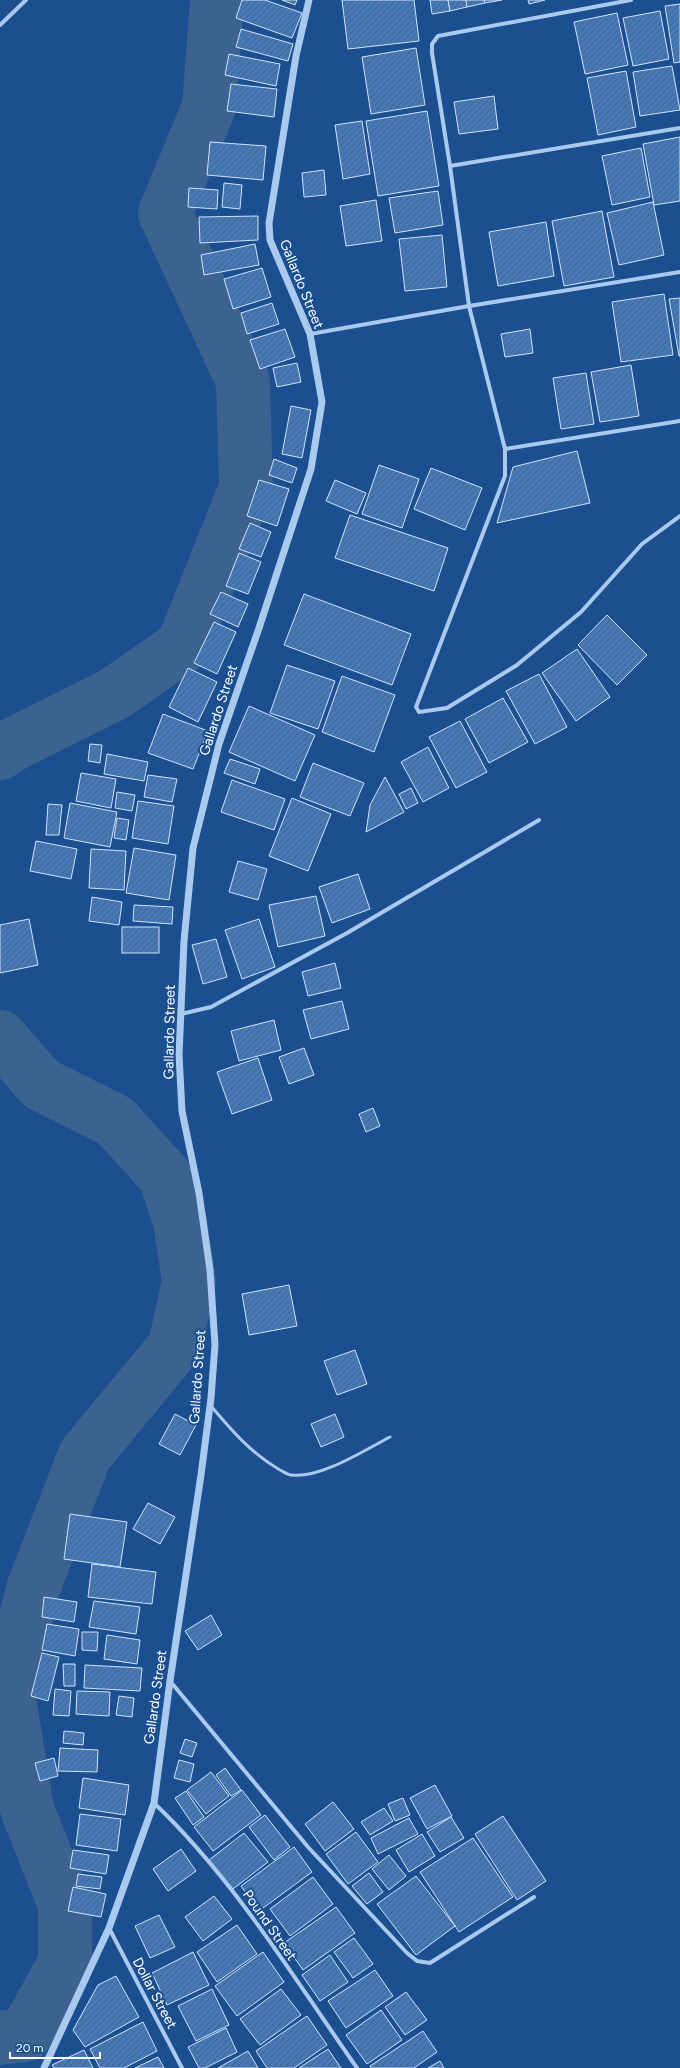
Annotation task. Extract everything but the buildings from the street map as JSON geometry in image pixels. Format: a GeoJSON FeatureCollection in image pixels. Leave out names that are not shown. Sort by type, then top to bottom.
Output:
{"type":"FeatureCollection","features":[{"type":"Feature","properties":{"kind":"street"},"geometry":{"type":"LineString","coordinates":[[0,25],[26,0]]}},
{"type":"Feature","properties":{"kind":"street","name":"Gallardo Street"},"geometry":{"type":"LineString","coordinates":[[44,2068],[109,1928],[154,1803],[210,1405],[215,1345],[210,1270],[199,1193],[182,1111],[179,1056],[184,941],[193,848],[219,744],[311,468],[322,402],[310,334],[270,240],[269,224],[296,56],[309,0]]}},
{"type":"Feature","properties":{"kind":"street"},"geometry":{"type":"LineString","coordinates":[[631,0],[438,36],[432,44],[432,53],[450,166],[469,306],[505,449],[505,476],[416,707],[419,712],[447,708],[517,665],[581,612],[642,544],[680,516]]}},
{"type":"Feature","properties":{"kind":"street"},"geometry":{"type":"LineString","coordinates":[[450,166],[680,128]]}},
{"type":"Feature","properties":{"kind":"street"},"geometry":{"type":"LineString","coordinates":[[310,334],[469,306],[680,272]]}},
{"type":"Feature","properties":{"kind":"street"},"geometry":{"type":"LineString","coordinates":[[505,449],[680,421]]}},
{"type":"Feature","properties":{"kind":"street"},"geometry":{"type":"LineString","coordinates":[[181,1014],[207,1009],[347,933],[539,820]]}},
{"type":"Feature","properties":{"kind":"street"},"geometry":{"type":"LineString","coordinates":[[170,1681],[308,1847],[407,1953],[417,1961],[430,1963],[534,1898]]}},
{"type":"Feature","properties":{"kind":"street","name":"Pound Street"},"geometry":{"type":"LineString","coordinates":[[154,1803],[186,1833],[223,1877],[358,2068]]}},
{"type":"Feature","properties":{"kind":"street","name":"Dollar Street"},"geometry":{"type":"LineString","coordinates":[[109,1928],[182,2068]]}},
{"type":"Feature","properties":{"kind":"lane"},"geometry":{"type":"LineString","coordinates":[[210,1405],[234,1433],[262,1460],[291,1476],[318,1472],[349,1459],[390,1437]]}},
{"type":"Feature","properties":{"kind":"waterway"},"geometry":{"type":"LineString","coordinates":[[0,753],[8,747],[114,694],[183,646],[246,488],[243,381],[165,213],[209,107],[217,0]]}},
{"type":"Feature","properties":{"kind":"waterway"},"geometry":{"type":"LineString","coordinates":[[0,1037],[41,1084],[115,1121],[165,1176],[180,1221],[189,1281],[175,1346],[85,1455],[34,1586],[7,1687],[27,1809],[65,1905],[65,1963],[25,2035],[0,2038]]}}]}
